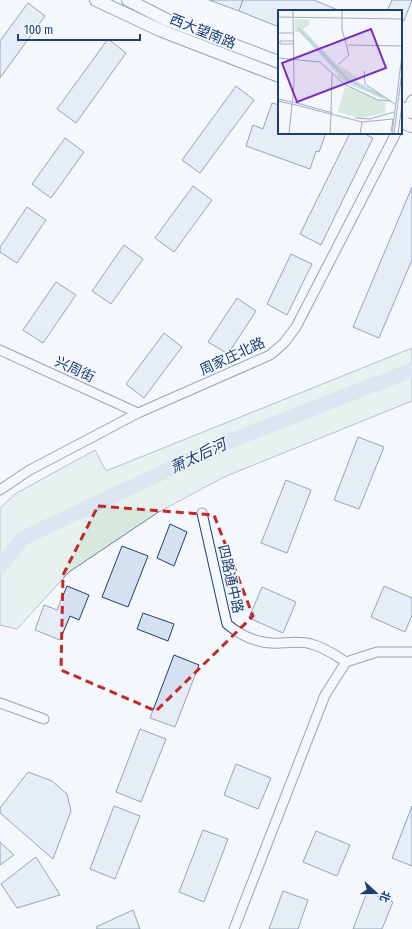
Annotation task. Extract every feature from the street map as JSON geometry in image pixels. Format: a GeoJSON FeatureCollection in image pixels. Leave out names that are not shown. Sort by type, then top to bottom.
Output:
{"type":"FeatureCollection","features":[{"type":"Feature","properties":{"kind":"main road","name":"西大望南路"},"geometry":{"type":"LineString","coordinates":[[96,0],[162,31],[278,76]]}},
{"type":"Feature","properties":{"kind":"main road","name":"西大望南路"},"geometry":{"type":"LineString","coordinates":[[128,0],[167,20],[278,62]]}},
{"type":"Feature","properties":{"kind":"main road"},"geometry":{"type":"LineString","coordinates":[[402,122],[412,126]]}},
{"type":"Feature","properties":{"kind":"street"},"geometry":{"type":"LineString","coordinates":[[402,120],[408,107]]}},
{"type":"Feature","properties":{"kind":"street","name":"周家庄北路"},"geometry":{"type":"LineString","coordinates":[[0,490],[28,471],[138,413],[270,355],[284,343],[296,327],[395,134]]}},
{"type":"Feature","properties":{"kind":"street","name":"兴周街"},"geometry":{"type":"LineString","coordinates":[[0,350],[138,413]]}},
{"type":"Feature","properties":{"kind":"street","name":"四路通中路"},"geometry":{"type":"LineString","coordinates":[[202,513],[227,624],[238,634],[250,639],[271,643],[284,642],[310,644],[327,650],[346,662]]}},
{"type":"Feature","properties":{"kind":"street"},"geometry":{"type":"LineString","coordinates":[[234,929],[325,695],[346,662],[377,652],[412,652]]}},
{"type":"Feature","properties":{"kind":"street"},"geometry":{"type":"LineString","coordinates":[[0,703],[44,719]]}},
{"type":"Feature","properties":{"kind":"highlighted area"},"geometry":{"type":"Polygon","coordinates":[[[98,506],[214,515],[253,616],[156,711],[61,670],[63,575],[98,506]]]}},
{"type":"Feature","properties":{"kind":"shaded area"},"geometry":{"type":"Polygon","coordinates":[[[412,348],[412,401],[224,477],[157,513],[69,572],[17,629],[0,625],[0,508],[15,494],[95,450],[106,471],[412,348]]]}},
{"type":"Feature","properties":{"kind":"building"},"geometry":{"type":"Polygon","coordinates":[[[209,0],[243,0],[239,11],[209,0]]]}},
{"type":"Feature","properties":{"kind":"building"},"geometry":{"type":"Polygon","coordinates":[[[243,0],[314,0],[338,10],[278,10],[278,27],[239,11],[243,0]]]}},
{"type":"Feature","properties":{"kind":"building"},"geometry":{"type":"Polygon","coordinates":[[[392,0],[412,0],[404,21],[402,20],[402,10],[387,10],[392,0]]]}},
{"type":"Feature","properties":{"kind":"building"},"geometry":{"type":"Polygon","coordinates":[[[28,3],[45,16],[0,78],[0,41],[28,3]]]}},
{"type":"Feature","properties":{"kind":"building"},"geometry":{"type":"Polygon","coordinates":[[[108,39],[126,53],[76,123],[57,109],[108,39]]]}},
{"type":"Feature","properties":{"kind":"building"},"geometry":{"type":"Polygon","coordinates":[[[236,86],[254,100],[200,173],[182,160],[236,86]]]}},
{"type":"Feature","properties":{"kind":"building"},"geometry":{"type":"Polygon","coordinates":[[[272,103],[278,105],[278,134],[326,134],[319,152],[316,151],[310,169],[246,146],[253,125],[263,129],[272,103]]]}},
{"type":"Feature","properties":{"kind":"building"},"geometry":{"type":"Polygon","coordinates":[[[350,134],[365,134],[373,138],[321,245],[300,234],[350,134]]]}},
{"type":"Feature","properties":{"kind":"building"},"geometry":{"type":"Polygon","coordinates":[[[65,138],[84,152],[51,198],[32,184],[65,138]]]}},
{"type":"Feature","properties":{"kind":"building"},"geometry":{"type":"Polygon","coordinates":[[[193,186],[212,200],[174,252],[155,238],[193,186]]]}},
{"type":"Feature","properties":{"kind":"building"},"geometry":{"type":"Polygon","coordinates":[[[412,187],[412,260],[379,338],[353,327],[412,187]]]}},
{"type":"Feature","properties":{"kind":"building"},"geometry":{"type":"Polygon","coordinates":[[[27,207],[46,220],[17,263],[0,252],[0,247],[27,207]]]}},
{"type":"Feature","properties":{"kind":"building"},"geometry":{"type":"Polygon","coordinates":[[[124,245],[143,259],[111,304],[92,291],[124,245]]]}},
{"type":"Feature","properties":{"kind":"building"},"geometry":{"type":"Polygon","coordinates":[[[291,254],[312,264],[287,315],[267,304],[291,254]]]}},
{"type":"Feature","properties":{"kind":"building"},"geometry":{"type":"Polygon","coordinates":[[[56,282],[76,295],[43,343],[23,330],[56,282]]]}},
{"type":"Feature","properties":{"kind":"building"},"geometry":{"type":"Polygon","coordinates":[[[237,298],[256,311],[228,354],[208,342],[237,298]]]}},
{"type":"Feature","properties":{"kind":"building"},"geometry":{"type":"Polygon","coordinates":[[[164,333],[182,347],[144,398],[126,384],[164,333]]]}},
{"type":"Feature","properties":{"kind":"building"},"geometry":{"type":"Polygon","coordinates":[[[358,437],[384,447],[359,509],[334,500],[358,437]]]}},
{"type":"Feature","properties":{"kind":"building"},"geometry":{"type":"Polygon","coordinates":[[[286,480],[311,490],[287,553],[261,543],[286,480]]]}},
{"type":"Feature","properties":{"kind":"building"},"geometry":{"type":"Polygon","coordinates":[[[170,524],[187,532],[174,566],[157,558],[170,524]]]}},
{"type":"Feature","properties":{"kind":"building"},"geometry":{"type":"Polygon","coordinates":[[[122,546],[148,556],[128,607],[102,597],[122,546]]]}},
{"type":"Feature","properties":{"kind":"building"},"geometry":{"type":"Polygon","coordinates":[[[67,586],[89,595],[79,620],[70,616],[60,640],[35,630],[44,605],[57,610],[67,586]]]}},
{"type":"Feature","properties":{"kind":"building"},"geometry":{"type":"Polygon","coordinates":[[[384,586],[412,598],[412,615],[405,632],[371,617],[384,586]]]}},
{"type":"Feature","properties":{"kind":"building"},"geometry":{"type":"Polygon","coordinates":[[[262,587],[296,602],[283,633],[249,618],[262,587]]]}},
{"type":"Feature","properties":{"kind":"building"},"geometry":{"type":"Polygon","coordinates":[[[143,613],[174,624],[168,641],[137,629],[143,613]]]}},
{"type":"Feature","properties":{"kind":"building"},"geometry":{"type":"Polygon","coordinates":[[[174,655],[199,665],[175,727],[150,718],[174,655]]]}},
{"type":"Feature","properties":{"kind":"building"},"geometry":{"type":"Polygon","coordinates":[[[140,729],[166,739],[141,802],[116,792],[140,729]]]}},
{"type":"Feature","properties":{"kind":"building"},"geometry":{"type":"Polygon","coordinates":[[[236,764],[271,778],[258,809],[224,795],[236,764]]]}},
{"type":"Feature","properties":{"kind":"building"},"geometry":{"type":"Polygon","coordinates":[[[28,772],[52,781],[67,794],[71,811],[53,859],[0,813],[0,808],[28,772]]]}},
{"type":"Feature","properties":{"kind":"building"},"geometry":{"type":"Polygon","coordinates":[[[114,806],[140,816],[115,879],[90,869],[114,806]]]}},
{"type":"Feature","properties":{"kind":"building"},"geometry":{"type":"Polygon","coordinates":[[[412,806],[412,866],[392,858],[412,806]]]}},
{"type":"Feature","properties":{"kind":"building"},"geometry":{"type":"Polygon","coordinates":[[[203,830],[228,839],[204,902],[179,892],[203,830]]]}},
{"type":"Feature","properties":{"kind":"building"},"geometry":{"type":"Polygon","coordinates":[[[316,831],[350,845],[337,876],[303,862],[316,831]]]}},
{"type":"Feature","properties":{"kind":"building"},"geometry":{"type":"Polygon","coordinates":[[[0,842],[14,855],[0,865],[0,842]]]}},
{"type":"Feature","properties":{"kind":"building"},"geometry":{"type":"Polygon","coordinates":[[[36,857],[60,895],[17,908],[1,884],[36,857]]]}},
{"type":"Feature","properties":{"kind":"building"},"geometry":{"type":"Polygon","coordinates":[[[283,891],[308,900],[298,929],[269,929],[283,891]]]}},
{"type":"Feature","properties":{"kind":"building"},"geometry":{"type":"Polygon","coordinates":[[[367,892],[393,902],[382,929],[353,929],[367,892]]]}},
{"type":"Feature","properties":{"kind":"building"},"geometry":{"type":"Polygon","coordinates":[[[133,910],[140,929],[97,929],[96,927],[133,910]]]}},
{"type":"Feature","properties":{"kind":"waterway","name":"萧太后河"},"geometry":{"type":"LineString","coordinates":[[0,566],[23,538],[227,442],[412,370]]}}]}
